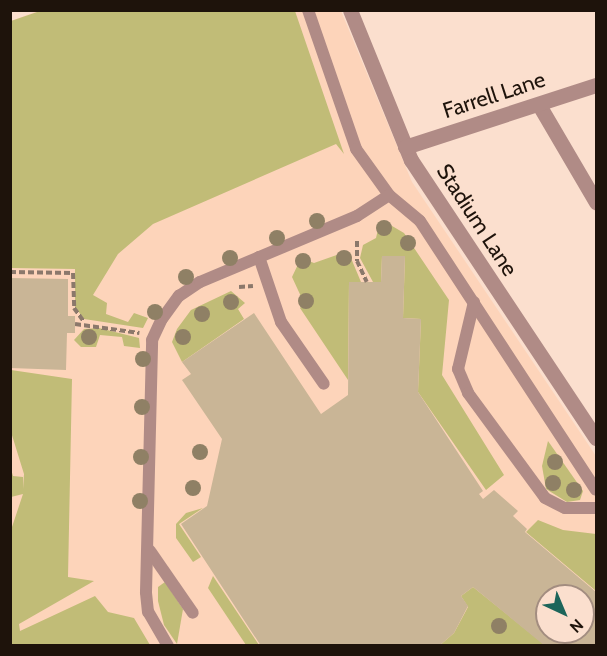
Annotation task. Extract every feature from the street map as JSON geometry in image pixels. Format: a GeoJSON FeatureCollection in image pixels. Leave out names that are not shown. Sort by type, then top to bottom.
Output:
{"type":"FeatureCollection","features":[{"type":"Feature","properties":{"kind":"street","name":"Stadium Lane"},"geometry":{"type":"LineString","coordinates":[[350,10],[405,147],[597,438]]}},
{"type":"Feature","properties":{"kind":"street","name":"Farrell Lane"},"geometry":{"type":"LineString","coordinates":[[405,147],[597,85]]}},
{"type":"Feature","properties":{"kind":"street"},"geometry":{"type":"LineString","coordinates":[[539,105],[597,202]]}},
{"type":"Feature","properties":{"kind":"lane"},"geometry":{"type":"LineString","coordinates":[[308,10],[356,149],[389,195],[420,221],[597,490]]}},
{"type":"Feature","properties":{"kind":"lane"},"geometry":{"type":"LineString","coordinates":[[168,645],[148,612],[152,340],[179,296],[259,257],[357,216],[389,195]]}},
{"type":"Feature","properties":{"kind":"lane"},"geometry":{"type":"LineString","coordinates":[[259,257],[280,322],[324,384]]}},
{"type":"Feature","properties":{"kind":"lane"},"geometry":{"type":"LineString","coordinates":[[474,302],[458,369],[468,393],[545,498],[565,508],[597,508]]}},
{"type":"Feature","properties":{"kind":"lane"},"geometry":{"type":"LineString","coordinates":[[150,551],[193,613]]}},
{"type":"Feature","properties":{"kind":"path"},"geometry":{"type":"LineString","coordinates":[[357,241],[357,261],[367,282]]}},
{"type":"Feature","properties":{"kind":"path"},"geometry":{"type":"LineString","coordinates":[[10,272],[73,273],[74,308],[84,322]]}},
{"type":"Feature","properties":{"kind":"path"},"geometry":{"type":"LineString","coordinates":[[75,324],[84,322],[144,334]]}},
{"type":"Feature","properties":{"kind":"path"},"geometry":{"type":"LineString","coordinates":[[144,344],[145,326]]}},
{"type":"Feature","properties":{"kind":"shaded area"},"geometry":{"type":"Polygon","coordinates":[[[40,10],[341,11],[412,182],[596,456],[596,645],[11,646],[11,21],[40,10]]]}},
{"type":"Feature","properties":{"kind":"shaded area"},"geometry":{"type":"Polygon","coordinates":[[[40,11],[295,11],[344,154],[336,144],[153,224],[118,254],[93,295],[107,303],[106,314],[128,322],[134,313],[148,318],[143,328],[84,319],[75,307],[75,269],[11,268],[11,21],[40,11]]]}},
{"type":"Feature","properties":{"kind":"shaded area"},"geometry":{"type":"Polygon","coordinates":[[[387,223],[404,233],[449,300],[442,375],[504,475],[486,490],[418,392],[421,319],[403,318],[405,256],[382,256],[381,282],[373,282],[360,258],[363,245],[376,238],[379,225],[387,223]]]}},
{"type":"Feature","properties":{"kind":"shaded area"},"geometry":{"type":"Polygon","coordinates":[[[348,251],[361,282],[349,282],[348,380],[300,308],[304,303],[292,277],[301,258],[314,263],[348,251]]]}},
{"type":"Feature","properties":{"kind":"shaded area"},"geometry":{"type":"Polygon","coordinates":[[[231,291],[245,303],[238,309],[244,319],[182,362],[172,342],[177,329],[191,310],[231,291]]]}},
{"type":"Feature","properties":{"kind":"shaded area"},"geometry":{"type":"Polygon","coordinates":[[[99,328],[139,338],[140,348],[124,346],[122,337],[100,335],[96,347],[81,347],[74,340],[84,329],[99,328]]]}},
{"type":"Feature","properties":{"kind":"shaded area"},"geometry":{"type":"Polygon","coordinates":[[[11,370],[72,379],[68,577],[94,581],[19,624],[20,631],[95,596],[108,612],[134,618],[150,645],[11,645],[11,530],[23,494],[11,497],[11,469],[13,476],[23,477],[23,489],[24,474],[11,432],[11,370]]]}},
{"type":"Feature","properties":{"kind":"shaded area"},"geometry":{"type":"Polygon","coordinates":[[[548,441],[583,491],[580,500],[567,502],[546,489],[542,466],[548,441]]]}},
{"type":"Feature","properties":{"kind":"shaded area"},"geometry":{"type":"Polygon","coordinates":[[[203,508],[179,524],[201,557],[193,562],[176,538],[176,524],[186,513],[203,508]]]}},
{"type":"Feature","properties":{"kind":"shaded area"},"geometry":{"type":"Polygon","coordinates":[[[538,520],[563,530],[596,534],[596,591],[595,584],[588,584],[526,532],[538,520]]]}},
{"type":"Feature","properties":{"kind":"shaded area"},"geometry":{"type":"Polygon","coordinates":[[[213,576],[259,645],[246,645],[208,588],[213,576]]]}},
{"type":"Feature","properties":{"kind":"shaded area"},"geometry":{"type":"Polygon","coordinates":[[[165,582],[183,609],[177,644],[164,625],[158,601],[158,587],[165,582]]]}},
{"type":"Feature","properties":{"kind":"shaded area"},"geometry":{"type":"Polygon","coordinates":[[[473,587],[535,637],[535,644],[545,645],[439,646],[454,633],[468,607],[461,596],[473,587]]]}},
{"type":"Feature","properties":{"kind":"building"},"geometry":{"type":"Polygon","coordinates":[[[382,256],[405,256],[403,318],[421,319],[418,392],[483,491],[479,494],[483,499],[494,490],[518,511],[513,516],[527,529],[525,532],[587,584],[535,584],[535,638],[473,587],[461,596],[468,606],[454,633],[439,646],[261,646],[181,524],[207,506],[222,439],[182,380],[191,374],[182,362],[254,313],[321,414],[348,395],[349,282],[381,282],[382,256]]]}},
{"type":"Feature","properties":{"kind":"building"},"geometry":{"type":"Polygon","coordinates":[[[10,278],[68,279],[68,316],[75,316],[75,333],[67,333],[66,370],[10,368],[10,278]]]}},
{"type":"Feature","properties":{"kind":"building"},"geometry":{"type":"Polygon","coordinates":[[[596,592],[596,646],[545,646],[543,644],[595,644],[596,592]]]}}]}
